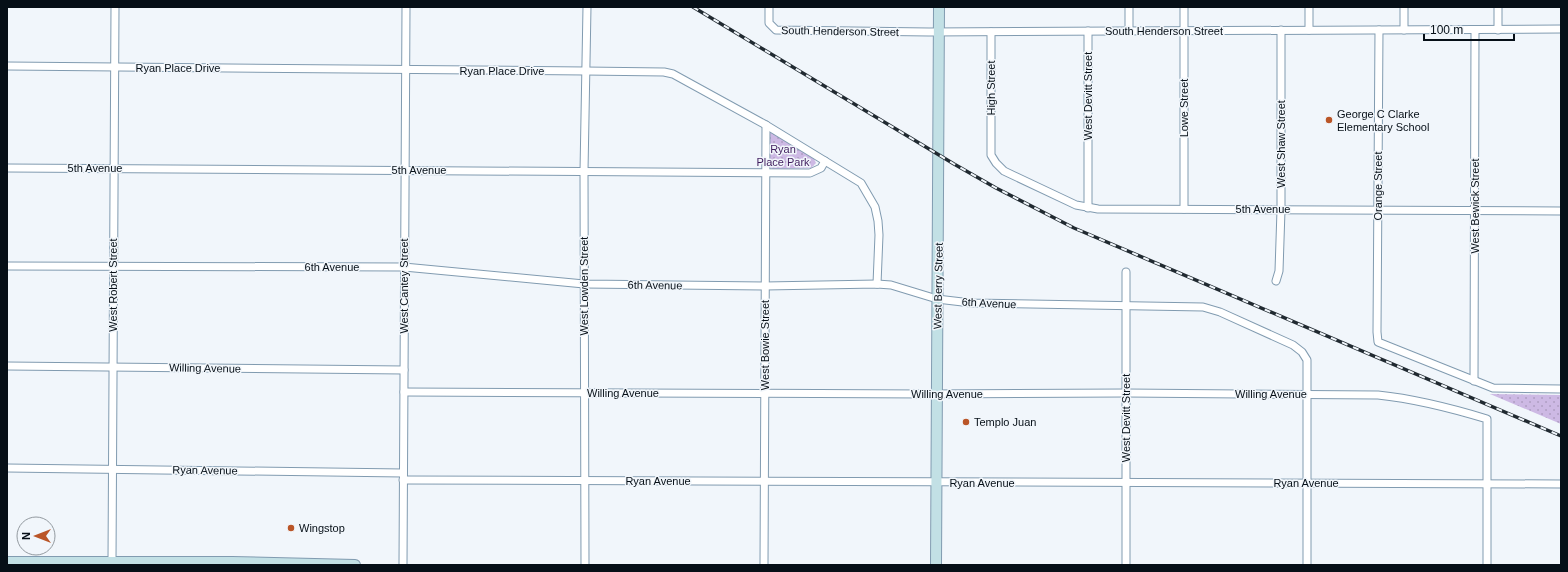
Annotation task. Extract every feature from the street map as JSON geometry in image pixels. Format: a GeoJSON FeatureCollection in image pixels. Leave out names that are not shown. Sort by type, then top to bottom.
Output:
{"type":"FeatureCollection","features":[{"type":"Feature","properties":{"kind":"main road","name":"West Berry Street"},"geometry":{"type":"LineString","coordinates":[[936,565],[936,394],[939,220],[940,7]]}},
{"type":"Feature","properties":{"kind":"main road"},"geometry":{"type":"LineString","coordinates":[[7,562],[244,562],[355,565]]}},
{"type":"Feature","properties":{"kind":"street","name":"West Robert Street"},"geometry":{"type":"LineString","coordinates":[[112,562],[115,7]]}},
{"type":"Feature","properties":{"kind":"street","name":"West Cantey Street"},"geometry":{"type":"LineString","coordinates":[[403,565],[406,7]]}},
{"type":"Feature","properties":{"kind":"street","name":"West Lowden Street"},"geometry":{"type":"LineString","coordinates":[[585,565],[584,171],[587,7]]}},
{"type":"Feature","properties":{"kind":"street","name":"South Henderson Street"},"geometry":{"type":"LineString","coordinates":[[769,7],[769,23],[776,30],[991,32],[1561,29]]}},
{"type":"Feature","properties":{"kind":"street"},"geometry":{"type":"LineString","coordinates":[[1129,7],[1129,31]]}},
{"type":"Feature","properties":{"kind":"street","name":"Lowe Street"},"geometry":{"type":"LineString","coordinates":[[1184,7],[1184,209]]}},
{"type":"Feature","properties":{"kind":"street"},"geometry":{"type":"LineString","coordinates":[[1309,7],[1309,30]]}},
{"type":"Feature","properties":{"kind":"street"},"geometry":{"type":"LineString","coordinates":[[1404,7],[1404,30]]}},
{"type":"Feature","properties":{"kind":"street"},"geometry":{"type":"LineString","coordinates":[[1498,7],[1498,30]]}},
{"type":"Feature","properties":{"kind":"street","name":"West Shaw Street"},"geometry":{"type":"LineString","coordinates":[[1276,281],[1279,271],[1281,210],[1281,30]]}},
{"type":"Feature","properties":{"kind":"street","name":"Orange Street"},"geometry":{"type":"LineString","coordinates":[[1379,30],[1378,342],[1474,381]]}},
{"type":"Feature","properties":{"kind":"street","name":"West Bewick Street"},"geometry":{"type":"LineString","coordinates":[[1474,381],[1476,30]]}},
{"type":"Feature","properties":{"kind":"street","name":"West Devitt Street"},"geometry":{"type":"LineString","coordinates":[[1088,31],[1088,208]]}},
{"type":"Feature","properties":{"kind":"street","name":"High Street"},"geometry":{"type":"LineString","coordinates":[[991,32],[991,144]]}},
{"type":"Feature","properties":{"kind":"street","name":"Ryan Place Drive"},"geometry":{"type":"LineString","coordinates":[[7,66],[585,71],[664,72],[673,74],[766,125],[861,183],[875,206],[880,235],[877,284]]}},
{"type":"Feature","properties":{"kind":"street","name":"West Bowie Street"},"geometry":{"type":"LineString","coordinates":[[764,565],[766,125]]}},
{"type":"Feature","properties":{"kind":"street","name":"5th Avenue"},"geometry":{"type":"LineString","coordinates":[[991,144],[991,155],[1004,171],[1076,205],[1088,208],[1561,211]]}},
{"type":"Feature","properties":{"kind":"street","name":"5th Avenue"},"geometry":{"type":"LineString","coordinates":[[7,168],[810,173],[821,168],[825,161]]}},
{"type":"Feature","properties":{"kind":"street","name":"6th Avenue"},"geometry":{"type":"LineString","coordinates":[[7,266],[404,267],[584,284],[765,286],[877,284],[891,285],[937,299],[970,304],[1203,307],[1220,312],[1293,346],[1302,352],[1307,360],[1307,394]]}},
{"type":"Feature","properties":{"kind":"street","name":"West Devitt Street"},"geometry":{"type":"LineString","coordinates":[[1126,272],[1126,565]]}},
{"type":"Feature","properties":{"kind":"street","name":"Willing Avenue"},"geometry":{"type":"LineString","coordinates":[[7,366],[404,370]]}},
{"type":"Feature","properties":{"kind":"street"},"geometry":{"type":"LineString","coordinates":[[1474,381],[1493,388],[1561,389]]}},
{"type":"Feature","properties":{"kind":"street","name":"Willing Avenue"},"geometry":{"type":"LineString","coordinates":[[404,392],[765,394],[1126,393],[1378,395],[1430,402],[1487,419],[1487,484]]}},
{"type":"Feature","properties":{"kind":"street"},"geometry":{"type":"LineString","coordinates":[[1307,394],[1307,565]]}},
{"type":"Feature","properties":{"kind":"street","name":"Ryan Avenue"},"geometry":{"type":"LineString","coordinates":[[7,468],[112,468],[585,481],[1561,484]]}},
{"type":"Feature","properties":{"kind":"street"},"geometry":{"type":"LineString","coordinates":[[1486,565],[1487,484]]}},
{"type":"Feature","properties":{"kind":"green space","name":"Ryan Place Park"},"geometry":{"type":"Polygon","coordinates":[[[769,131],[814,159],[816,163],[811,168],[773,169],[770,167],[769,131]]]}},
{"type":"Feature","properties":{"kind":"green space"},"geometry":{"type":"Polygon","coordinates":[[[1490,394],[1561,395],[1561,424],[1490,394]]]}},
{"type":"Feature","properties":{"kind":"railway"},"geometry":{"type":"LineString","coordinates":[[693,7],[954,164],[996,188],[1074,228],[1561,436]]}},
{"type":"Feature","properties":{"kind":"place","name":"George C Clarke Elementary School"},"geometry":{"type":"Point","coordinates":[1329,120]}},
{"type":"Feature","properties":{"kind":"place","name":"Templo Juan"},"geometry":{"type":"Point","coordinates":[966,422]}},
{"type":"Feature","properties":{"kind":"place","name":"Wingstop"},"geometry":{"type":"Point","coordinates":[291,528]}}]}
